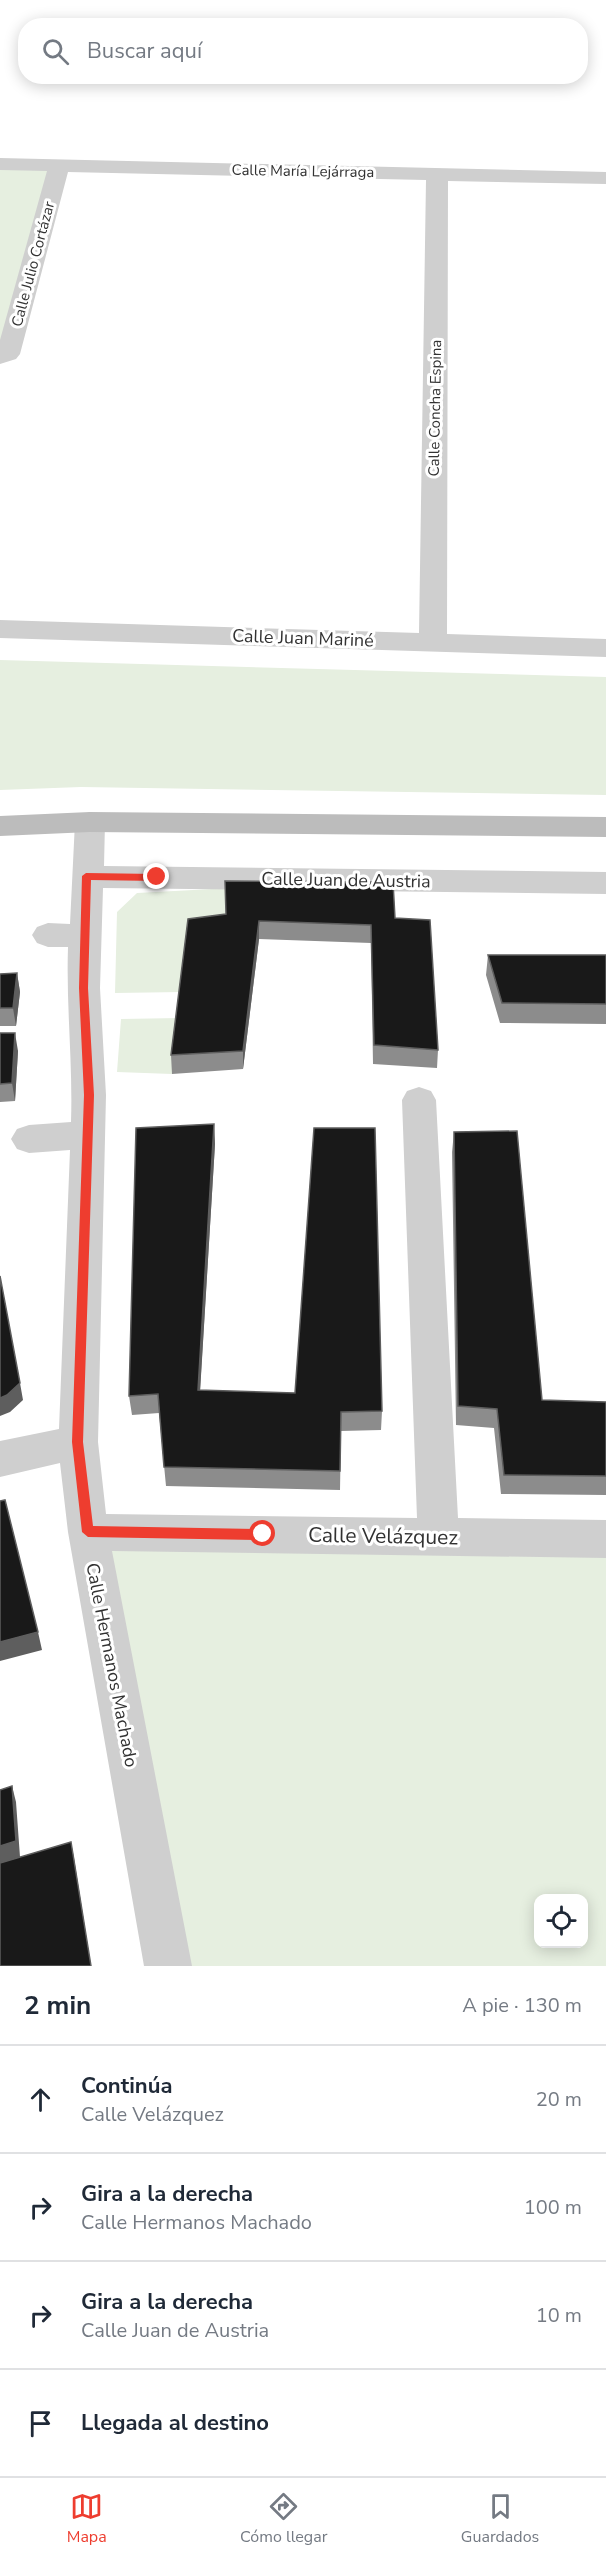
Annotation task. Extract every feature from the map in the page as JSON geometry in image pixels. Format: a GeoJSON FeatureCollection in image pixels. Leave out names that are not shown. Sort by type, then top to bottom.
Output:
{"type":"FeatureCollection","features":[{"type":"Feature","properties":{"kind":"main road"},"geometry":{"type":"LineString","coordinates":[[0,826],[90,822],[606,827]]}},
{"type":"Feature","properties":{"kind":"street","name":"Calle María Lejárraga"},"geometry":{"type":"LineString","coordinates":[[0,164],[606,178]]}},
{"type":"Feature","properties":{"kind":"street","name":"Calle Julio Cortázar"},"geometry":{"type":"LineString","coordinates":[[0,357],[8,354],[59,165]]}},
{"type":"Feature","properties":{"kind":"street","name":"Calle Concha Espina"},"geometry":{"type":"LineString","coordinates":[[433,642],[437,174]]}},
{"type":"Feature","properties":{"kind":"street","name":"Calle Juan Mariné"},"geometry":{"type":"LineString","coordinates":[[0,629],[606,648]]}},
{"type":"Feature","properties":{"kind":"street","name":"Calle Hermanos Machado"},"geometry":{"type":"LineString","coordinates":[[90,822],[86,876],[67,935],[83,988],[89,1095],[78,1442],[88,1532],[168,1966]]}},
{"type":"Feature","properties":{"kind":"street","name":"Calle Juan de Austria"},"geometry":{"type":"LineString","coordinates":[[86,876],[606,884]]}},
{"type":"Feature","properties":{"kind":"street"},"geometry":{"type":"LineString","coordinates":[[419,1100],[438,1536]]}},
{"type":"Feature","properties":{"kind":"street"},"geometry":{"type":"LineString","coordinates":[[29,1139],[87,1135]]}},
{"type":"Feature","properties":{"kind":"street"},"geometry":{"type":"LineString","coordinates":[[0,1459],[78,1442]]}},
{"type":"Feature","properties":{"kind":"street","name":"Calle Velázquez"},"geometry":{"type":"LineString","coordinates":[[88,1532],[606,1539]]}},
{"type":"Feature","properties":{"kind":"green space"},"geometry":{"type":"Polygon","coordinates":[[[0,164],[59,165],[0,357],[0,164]]]}},
{"type":"Feature","properties":{"kind":"green space"},"geometry":{"type":"Polygon","coordinates":[[[0,660],[606,677],[606,795],[81,787],[0,790],[0,660]]]}},
{"type":"Feature","properties":{"kind":"green space"},"geometry":{"type":"Polygon","coordinates":[[[231,888],[225,900],[227,933],[182,992],[115,993],[117,912],[137,893],[231,888]]]}},
{"type":"Feature","properties":{"kind":"green space"},"geometry":{"type":"Polygon","coordinates":[[[179,1018],[172,1074],[117,1072],[121,1019],[179,1018]]]}},
{"type":"Feature","properties":{"kind":"green space"},"geometry":{"type":"Polygon","coordinates":[[[88,1532],[606,1539],[606,1966],[168,1966],[88,1532]]]}},
{"type":"Feature","properties":{"kind":"building"},"geometry":{"type":"Polygon","coordinates":[[[225,881],[393,882],[395,918],[430,920],[438,1050],[374,1045],[371,925],[259,921],[243,1051],[171,1055],[188,919],[226,914],[225,881]]]}},
{"type":"Feature","properties":{"kind":"building"},"geometry":{"type":"Polygon","coordinates":[[[488,955],[606,955],[606,1004],[502,1003],[488,955]]]}},
{"type":"Feature","properties":{"kind":"building"},"geometry":{"type":"Polygon","coordinates":[[[17,973],[13,1008],[0,1008],[0,974],[17,973]]]}},
{"type":"Feature","properties":{"kind":"building"},"geometry":{"type":"Polygon","coordinates":[[[0,1033],[15,1033],[12,1083],[0,1084],[0,1033]]]}},
{"type":"Feature","properties":{"kind":"building"},"geometry":{"type":"Polygon","coordinates":[[[214,1124],[198,1390],[295,1393],[314,1128],[375,1128],[382,1411],[341,1412],[340,1471],[164,1467],[158,1394],[129,1396],[136,1128],[214,1124]]]}},
{"type":"Feature","properties":{"kind":"building"},"geometry":{"type":"Polygon","coordinates":[[[517,1131],[542,1400],[606,1402],[606,1476],[504,1475],[497,1409],[458,1406],[454,1132],[517,1131]]]}},
{"type":"Feature","properties":{"kind":"building"},"geometry":{"type":"Polygon","coordinates":[[[0,1276],[20,1383],[0,1398],[0,1276]]]}},
{"type":"Feature","properties":{"kind":"building"},"geometry":{"type":"Polygon","coordinates":[[[5,1500],[38,1632],[0,1642],[0,1501],[5,1500]]]}},
{"type":"Feature","properties":{"kind":"building"},"geometry":{"type":"Polygon","coordinates":[[[12,1786],[16,1841],[0,1846],[0,1790],[12,1786]]]}},
{"type":"Feature","properties":{"kind":"building"},"geometry":{"type":"Polygon","coordinates":[[[71,1842],[91,1966],[0,1966],[0,1863],[71,1842]]]}},
{"type":"Feature","properties":{"kind":"route"},"geometry":{"type":"LineString","coordinates":[[157,877],[86,876],[83,988],[89,1095],[78,1442],[88,1532],[263,1534]]}}]}
